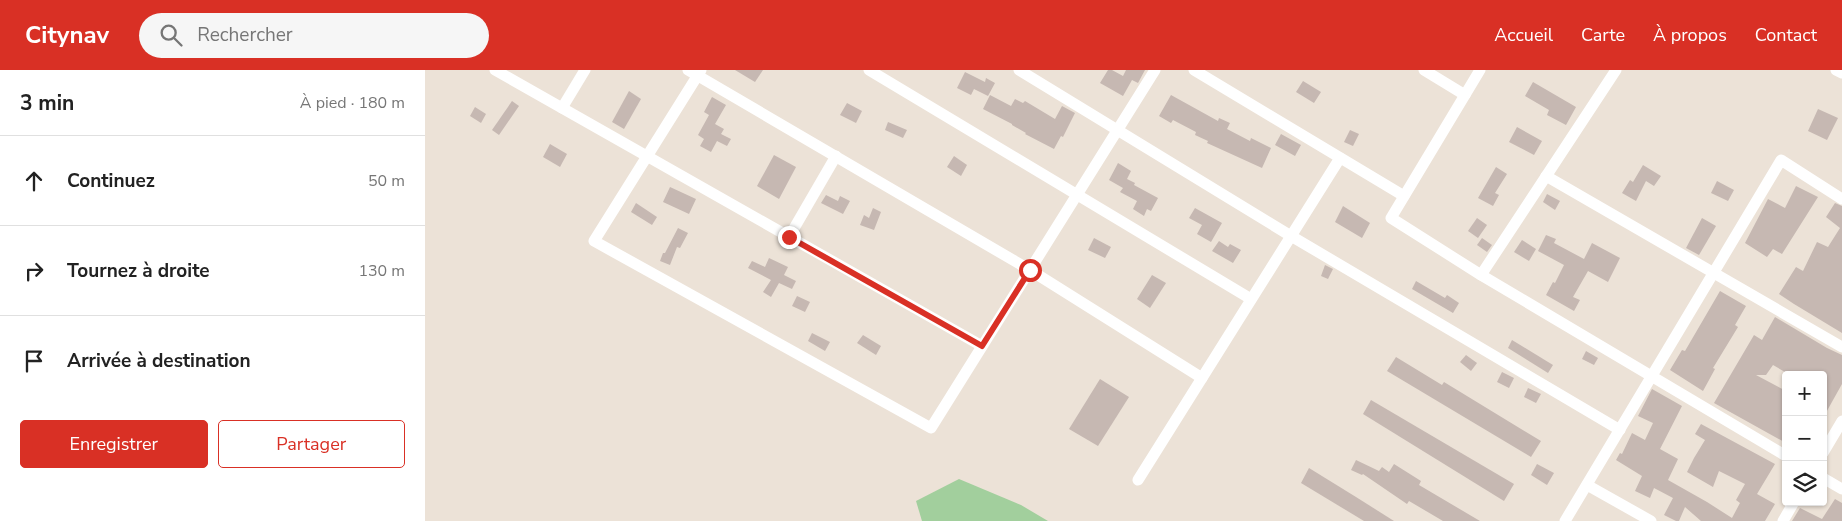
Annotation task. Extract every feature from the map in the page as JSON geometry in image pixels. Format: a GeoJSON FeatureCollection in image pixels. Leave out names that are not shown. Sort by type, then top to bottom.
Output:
{"type":"FeatureCollection","features":[{"type":"Feature","properties":{"kind":"street"},"geometry":{"type":"LineString","coordinates":[[495,70],[982,346]]}},
{"type":"Feature","properties":{"kind":"street"},"geometry":{"type":"LineString","coordinates":[[562,108],[585,70]]}},
{"type":"Feature","properties":{"kind":"street"},"geometry":{"type":"LineString","coordinates":[[869,70],[1251,299]]}},
{"type":"Feature","properties":{"kind":"street"},"geometry":{"type":"LineString","coordinates":[[1019,70],[1291,236],[1620,430]]}},
{"type":"Feature","properties":{"kind":"street"},"geometry":{"type":"LineString","coordinates":[[1155,70],[1117,130],[1077,195],[1030,270],[982,346],[931,428],[593,241],[647,156],[695,72],[1030,270],[1202,378]]}},
{"type":"Feature","properties":{"kind":"street"},"geometry":{"type":"LineString","coordinates":[[1194,70],[1404,196]]}},
{"type":"Feature","properties":{"kind":"street"},"geometry":{"type":"LineString","coordinates":[[1424,70],[1465,95]]}},
{"type":"Feature","properties":{"kind":"street"},"geometry":{"type":"LineString","coordinates":[[1480,70],[1391,218],[1651,378],[1782,454]]}},
{"type":"Feature","properties":{"kind":"street"},"geometry":{"type":"LineString","coordinates":[[1481,275],[1616,70]]}},
{"type":"Feature","properties":{"kind":"street"},"geometry":{"type":"LineString","coordinates":[[1836,70],[1842,72]]}},
{"type":"Feature","properties":{"kind":"street"},"geometry":{"type":"LineString","coordinates":[[789,237],[836,156]]}},
{"type":"Feature","properties":{"kind":"street"},"geometry":{"type":"LineString","coordinates":[[1138,480],[1340,158]]}},
{"type":"Feature","properties":{"kind":"street"},"geometry":{"type":"LineString","coordinates":[[1565,521],[1781,160],[1842,199]]}},
{"type":"Feature","properties":{"kind":"street"},"geometry":{"type":"LineString","coordinates":[[1546,176],[1842,347]]}},
{"type":"Feature","properties":{"kind":"street"},"geometry":{"type":"LineString","coordinates":[[1827,446],[1842,421]]}},
{"type":"Feature","properties":{"kind":"street"},"geometry":{"type":"LineString","coordinates":[[1827,480],[1842,489]]}},
{"type":"Feature","properties":{"kind":"street"},"geometry":{"type":"LineString","coordinates":[[1587,485],[1651,521]]}},
{"type":"Feature","properties":{"kind":"street"},"geometry":{"type":"LineString","coordinates":[[1783,521],[1792,506]]}},
{"type":"Feature","properties":{"kind":"green space"},"geometry":{"type":"Polygon","coordinates":[[[959,479],[1021,505],[1048,521],[922,521],[916,501],[959,479]]]}},
{"type":"Feature","properties":{"kind":"building"},"geometry":{"type":"Polygon","coordinates":[[[735,70],[763,70],[755,82],[735,70]]]}},
{"type":"Feature","properties":{"kind":"building"},"geometry":{"type":"Polygon","coordinates":[[[1108,70],[1123,76],[1126,70],[1145,70],[1138,83],[1132,80],[1123,96],[1100,83],[1108,70]]]}},
{"type":"Feature","properties":{"kind":"building"},"geometry":{"type":"Polygon","coordinates":[[[965,72],[985,82],[986,78],[995,83],[988,96],[974,89],[971,95],[957,88],[965,72]]]}},
{"type":"Feature","properties":{"kind":"building"},"geometry":{"type":"Polygon","coordinates":[[[1303,81],[1321,92],[1314,103],[1296,92],[1303,81]]]}},
{"type":"Feature","properties":{"kind":"building"},"geometry":{"type":"Polygon","coordinates":[[[1533,82],[1576,107],[1566,125],[1547,115],[1549,110],[1525,96],[1533,82]]]}},
{"type":"Feature","properties":{"kind":"building"},"geometry":{"type":"Polygon","coordinates":[[[629,91],[641,99],[624,129],[612,122],[629,91]]]}},
{"type":"Feature","properties":{"kind":"building"},"geometry":{"type":"Polygon","coordinates":[[[990,95],[1011,106],[1015,99],[1023,103],[1025,101],[1055,119],[1062,106],[1075,113],[1063,137],[1061,136],[1054,149],[983,109],[990,95]]]}},
{"type":"Feature","properties":{"kind":"building"},"geometry":{"type":"Polygon","coordinates":[[[1171,95],[1218,121],[1219,118],[1230,123],[1227,129],[1250,141],[1251,138],[1271,148],[1262,168],[1207,143],[1208,141],[1195,135],[1196,132],[1173,120],[1171,123],[1159,116],[1171,95]]]}},
{"type":"Feature","properties":{"kind":"building"},"geometry":{"type":"Polygon","coordinates":[[[712,97],[726,105],[715,124],[724,129],[721,134],[731,139],[727,146],[717,141],[711,152],[700,146],[704,139],[698,135],[709,115],[704,112],[712,97]]]}},
{"type":"Feature","properties":{"kind":"building"},"geometry":{"type":"Polygon","coordinates":[[[512,101],[519,106],[499,135],[492,130],[512,101]]]}},
{"type":"Feature","properties":{"kind":"building"},"geometry":{"type":"Polygon","coordinates":[[[847,103],[862,111],[856,123],[840,115],[847,103]]]}},
{"type":"Feature","properties":{"kind":"building"},"geometry":{"type":"Polygon","coordinates":[[[475,107],[486,114],[481,123],[470,116],[475,107]]]}},
{"type":"Feature","properties":{"kind":"building"},"geometry":{"type":"Polygon","coordinates":[[[1818,109],[1838,118],[1827,140],[1808,131],[1818,109]]]}},
{"type":"Feature","properties":{"kind":"building"},"geometry":{"type":"Polygon","coordinates":[[[888,122],[907,130],[903,138],[885,130],[888,122]]]}},
{"type":"Feature","properties":{"kind":"building"},"geometry":{"type":"Polygon","coordinates":[[[1517,127],[1542,141],[1534,155],[1509,142],[1517,127]]]}},
{"type":"Feature","properties":{"kind":"building"},"geometry":{"type":"Polygon","coordinates":[[[1350,130],[1359,134],[1353,146],[1344,142],[1350,130]]]}},
{"type":"Feature","properties":{"kind":"building"},"geometry":{"type":"Polygon","coordinates":[[[1281,134],[1301,145],[1295,156],[1275,145],[1281,134]]]}},
{"type":"Feature","properties":{"kind":"building"},"geometry":{"type":"Polygon","coordinates":[[[550,144],[567,154],[560,167],[543,157],[550,144]]]}},
{"type":"Feature","properties":{"kind":"building"},"geometry":{"type":"Polygon","coordinates":[[[774,155],[796,167],[779,199],[757,186],[774,155]]]}},
{"type":"Feature","properties":{"kind":"building"},"geometry":{"type":"Polygon","coordinates":[[[954,156],[967,165],[961,176],[947,167],[954,156]]]}},
{"type":"Feature","properties":{"kind":"building"},"geometry":{"type":"Polygon","coordinates":[[[1118,163],[1131,171],[1127,179],[1158,198],[1151,211],[1147,209],[1144,216],[1133,209],[1137,201],[1120,192],[1123,188],[1109,180],[1118,163]]]}},
{"type":"Feature","properties":{"kind":"building"},"geometry":{"type":"Polygon","coordinates":[[[1643,165],[1661,176],[1654,186],[1646,181],[1636,201],[1622,193],[1630,180],[1633,182],[1643,165]]]}},
{"type":"Feature","properties":{"kind":"building"},"geometry":{"type":"Polygon","coordinates":[[[1496,167],[1507,174],[1495,193],[1499,195],[1493,206],[1478,198],[1496,167]]]}},
{"type":"Feature","properties":{"kind":"building"},"geometry":{"type":"Polygon","coordinates":[[[1717,181],[1734,190],[1728,201],[1711,193],[1717,181]]]}},
{"type":"Feature","properties":{"kind":"building"},"geometry":{"type":"Polygon","coordinates":[[[1796,186],[1818,197],[1782,254],[1773,249],[1767,257],[1745,243],[1768,199],[1785,208],[1796,186]]]}},
{"type":"Feature","properties":{"kind":"building"},"geometry":{"type":"Polygon","coordinates":[[[670,187],[696,199],[689,214],[663,202],[670,187]]]}},
{"type":"Feature","properties":{"kind":"building"},"geometry":{"type":"Polygon","coordinates":[[[1547,194],[1560,201],[1555,210],[1543,202],[1547,194]]]}},
{"type":"Feature","properties":{"kind":"building"},"geometry":{"type":"Polygon","coordinates":[[[826,195],[838,201],[840,196],[850,201],[843,214],[821,203],[826,195]]]}},
{"type":"Feature","properties":{"kind":"building"},"geometry":{"type":"Polygon","coordinates":[[[636,203],[657,217],[652,225],[631,212],[636,203]]]}},
{"type":"Feature","properties":{"kind":"building"},"geometry":{"type":"Polygon","coordinates":[[[1835,203],[1842,206],[1842,333],[1779,294],[1796,267],[1803,271],[1817,242],[1828,247],[1840,228],[1826,217],[1835,203]]]}},
{"type":"Feature","properties":{"kind":"building"},"geometry":{"type":"Polygon","coordinates":[[[1343,206],[1370,223],[1362,238],[1335,222],[1343,206]]]}},
{"type":"Feature","properties":{"kind":"building"},"geometry":{"type":"Polygon","coordinates":[[[873,208],[881,212],[874,230],[860,225],[864,215],[869,218],[873,208]]]}},
{"type":"Feature","properties":{"kind":"building"},"geometry":{"type":"Polygon","coordinates":[[[1195,208],[1222,223],[1211,242],[1197,234],[1202,225],[1189,218],[1195,208]]]}},
{"type":"Feature","properties":{"kind":"building"},"geometry":{"type":"Polygon","coordinates":[[[1477,218],[1487,225],[1478,238],[1468,231],[1477,218]]]}},
{"type":"Feature","properties":{"kind":"building"},"geometry":{"type":"Polygon","coordinates":[[[1702,218],[1716,226],[1699,255],[1686,248],[1702,218]]]}},
{"type":"Feature","properties":{"kind":"building"},"geometry":{"type":"Polygon","coordinates":[[[678,228],[688,233],[680,248],[677,247],[670,265],[660,261],[678,228]]]}},
{"type":"Feature","properties":{"kind":"building"},"geometry":{"type":"Polygon","coordinates":[[[1546,235],[1556,239],[1554,243],[1584,259],[1592,243],[1620,258],[1608,282],[1588,271],[1573,297],[1580,300],[1574,311],[1546,295],[1553,282],[1555,283],[1564,265],[1538,251],[1546,235]]]}},
{"type":"Feature","properties":{"kind":"building"},"geometry":{"type":"Polygon","coordinates":[[[1094,238],[1111,247],[1105,258],[1088,250],[1094,238]]]}},
{"type":"Feature","properties":{"kind":"building"},"geometry":{"type":"Polygon","coordinates":[[[1482,238],[1492,245],[1487,252],[1477,245],[1482,238]]]}},
{"type":"Feature","properties":{"kind":"building"},"geometry":{"type":"Polygon","coordinates":[[[1522,240],[1536,249],[1529,261],[1514,252],[1522,240]]]}},
{"type":"Feature","properties":{"kind":"building"},"geometry":{"type":"Polygon","coordinates":[[[1219,241],[1228,247],[1230,244],[1241,250],[1233,263],[1212,251],[1219,241]]]}},
{"type":"Feature","properties":{"kind":"building"},"geometry":{"type":"Polygon","coordinates":[[[769,258],[788,267],[784,275],[796,281],[792,289],[779,283],[771,297],[763,292],[771,280],[748,268],[752,261],[765,267],[769,258]]]}},
{"type":"Feature","properties":{"kind":"building"},"geometry":{"type":"Polygon","coordinates":[[[1325,265],[1333,269],[1328,279],[1321,276],[1325,265]]]}},
{"type":"Feature","properties":{"kind":"building"},"geometry":{"type":"Polygon","coordinates":[[[1152,275],[1166,283],[1150,308],[1137,299],[1152,275]]]}},
{"type":"Feature","properties":{"kind":"building"},"geometry":{"type":"Polygon","coordinates":[[[1416,281],[1445,298],[1447,295],[1459,303],[1453,313],[1412,289],[1416,281]]]}},
{"type":"Feature","properties":{"kind":"building"},"geometry":{"type":"Polygon","coordinates":[[[1720,291],[1746,306],[1735,325],[1738,327],[1713,368],[1715,369],[1703,391],[1670,370],[1682,350],[1685,351],[1720,291]]]}},
{"type":"Feature","properties":{"kind":"building"},"geometry":{"type":"Polygon","coordinates":[[[797,296],[810,302],[805,312],[792,306],[797,296]]]}},
{"type":"Feature","properties":{"kind":"building"},"geometry":{"type":"Polygon","coordinates":[[[1775,317],[1842,355],[1842,384],[1827,411],[1827,371],[1783,371],[1773,365],[1766,375],[1756,375],[1782,389],[1782,441],[1714,403],[1754,335],[1762,340],[1775,317]]]}},
{"type":"Feature","properties":{"kind":"building"},"geometry":{"type":"Polygon","coordinates":[[[812,333],[830,342],[825,351],[808,341],[812,333]]]}},
{"type":"Feature","properties":{"kind":"building"},"geometry":{"type":"Polygon","coordinates":[[[863,335],[881,346],[876,355],[857,343],[863,335]]]}},
{"type":"Feature","properties":{"kind":"building"},"geometry":{"type":"Polygon","coordinates":[[[1512,340],[1553,365],[1548,373],[1508,348],[1512,340]]]}},
{"type":"Feature","properties":{"kind":"building"},"geometry":{"type":"Polygon","coordinates":[[[1586,351],[1598,358],[1594,365],[1582,359],[1586,351]]]}},
{"type":"Feature","properties":{"kind":"building"},"geometry":{"type":"Polygon","coordinates":[[[1466,355],[1477,363],[1471,371],[1460,362],[1466,355]]]}},
{"type":"Feature","properties":{"kind":"building"},"geometry":{"type":"Polygon","coordinates":[[[1396,357],[1442,385],[1444,382],[1541,441],[1531,457],[1387,371],[1396,357]]]}},
{"type":"Feature","properties":{"kind":"building"},"geometry":{"type":"Polygon","coordinates":[[[1502,372],[1514,378],[1509,388],[1497,382],[1502,372]]]}},
{"type":"Feature","properties":{"kind":"building"},"geometry":{"type":"Polygon","coordinates":[[[1100,379],[1129,397],[1098,446],[1069,429],[1100,379]]]}},
{"type":"Feature","properties":{"kind":"building"},"geometry":{"type":"Polygon","coordinates":[[[1528,388],[1541,394],[1536,403],[1524,397],[1528,388]]]}},
{"type":"Feature","properties":{"kind":"building"},"geometry":{"type":"Polygon","coordinates":[[[1652,389],[1682,406],[1660,449],[1678,459],[1668,480],[1732,518],[1740,503],[1736,500],[1745,484],[1719,471],[1713,487],[1687,472],[1705,440],[1695,434],[1701,424],[1775,464],[1757,494],[1775,504],[1765,521],[1701,521],[1685,507],[1679,521],[1676,521],[1664,515],[1673,498],[1654,488],[1650,498],[1635,491],[1642,476],[1616,460],[1620,453],[1622,454],[1632,433],[1645,440],[1653,423],[1638,416],[1652,389]]]}},
{"type":"Feature","properties":{"kind":"building"},"geometry":{"type":"Polygon","coordinates":[[[1371,400],[1514,484],[1504,501],[1363,414],[1371,400]]]}},
{"type":"Feature","properties":{"kind":"building"},"geometry":{"type":"Polygon","coordinates":[[[1356,460],[1379,471],[1382,467],[1389,472],[1394,464],[1421,481],[1419,485],[1480,521],[1443,521],[1409,501],[1407,504],[1363,474],[1351,470],[1356,460]]]}},
{"type":"Feature","properties":{"kind":"building"},"geometry":{"type":"Polygon","coordinates":[[[1537,464],[1554,473],[1547,485],[1531,475],[1537,464]]]}},
{"type":"Feature","properties":{"kind":"building"},"geometry":{"type":"Polygon","coordinates":[[[1309,468],[1394,521],[1364,521],[1301,483],[1309,468]]]}},
{"type":"Feature","properties":{"kind":"building"},"geometry":{"type":"Polygon","coordinates":[[[1835,499],[1842,503],[1842,521],[1792,521],[1800,508],[1822,519],[1835,499]]]}},
{"type":"Feature","properties":{"kind":"route"},"geometry":{"type":"LineString","coordinates":[[789,237],[982,346],[1030,270]]}}]}
